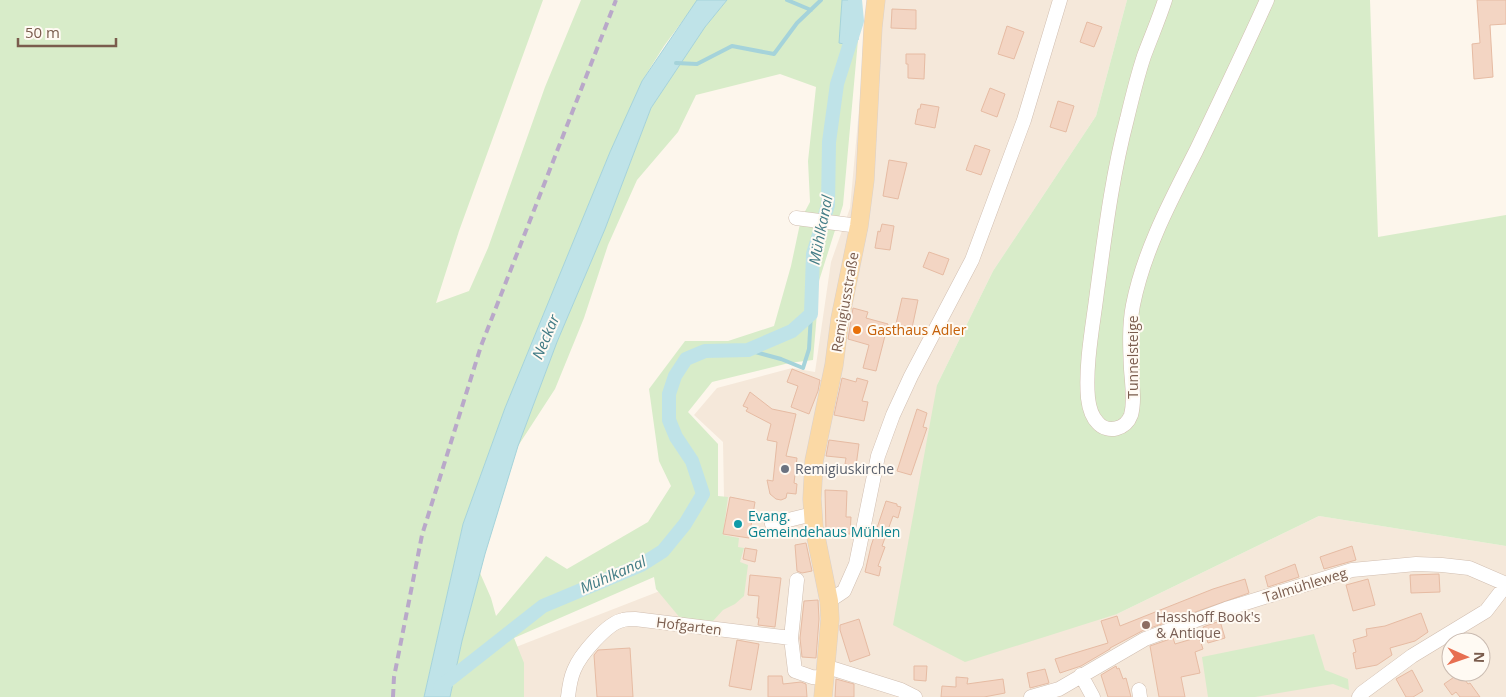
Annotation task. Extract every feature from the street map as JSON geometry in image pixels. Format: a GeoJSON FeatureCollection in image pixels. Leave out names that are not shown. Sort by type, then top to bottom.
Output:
{"type":"FeatureCollection","features":[{"type":"Feature","properties":{"kind":"main road","name":"Remigiusstraße"},"geometry":{"type":"LineString","coordinates":[[823,697],[830,618],[829,601],[813,514],[814,461],[859,226],[865,180],[876,0]]}},
{"type":"Feature","properties":{"kind":"street"},"geometry":{"type":"LineString","coordinates":[[829,601],[844,591],[856,564],[878,456],[893,415],[915,369],[972,260],[1024,120],[1060,0]]}},
{"type":"Feature","properties":{"kind":"street","name":"Tunnelsteige"},"geometry":{"type":"LineString","coordinates":[[1165,0],[1144,57],[1126,120],[1110,190],[1093,325],[1088,382],[1088,399],[1092,415],[1100,425],[1108,429],[1117,429],[1126,424],[1133,405],[1130,338],[1133,307],[1140,278],[1174,195],[1267,0]]}},
{"type":"Feature","properties":{"kind":"street"},"geometry":{"type":"LineString","coordinates":[[796,218],[859,226]]}},
{"type":"Feature","properties":{"kind":"street"},"geometry":{"type":"LineString","coordinates":[[772,524],[813,514]]}},
{"type":"Feature","properties":{"kind":"street","name":"Talmühleweg"},"geometry":{"type":"LineString","coordinates":[[1031,697],[1059,689],[1145,639],[1226,609],[1352,570],[1416,564],[1442,565],[1469,568],[1506,584]]}},
{"type":"Feature","properties":{"kind":"street"},"geometry":{"type":"LineString","coordinates":[[797,580],[791,638],[795,671],[812,677],[834,669],[885,685],[915,697]]}},
{"type":"Feature","properties":{"kind":"street"},"geometry":{"type":"LineString","coordinates":[[1359,697],[1412,656],[1486,611],[1506,584]]}},
{"type":"Feature","properties":{"kind":"street","name":"Hofgarten"},"geometry":{"type":"LineString","coordinates":[[568,697],[569,684],[574,669],[582,656],[596,639],[612,625],[622,620],[635,619],[791,638]]}},
{"type":"Feature","properties":{"kind":"street"},"geometry":{"type":"LineString","coordinates":[[1081,675],[1093,697]]}},
{"type":"Feature","properties":{"kind":"shaded area"},"geometry":{"type":"Polygon","coordinates":[[[869,0],[1127,0],[1096,116],[993,271],[937,385],[1117,614],[1319,516],[1506,546],[1506,697],[519,697],[516,647],[665,589],[724,497],[723,442],[694,415],[717,388],[792,368],[815,372],[831,262],[850,208],[869,0]]]}},
{"type":"Feature","properties":{"kind":"green space"},"geometry":{"type":"Polygon","coordinates":[[[0,0],[543,0],[459,231],[436,303],[469,291],[488,248],[545,87],[581,0],[698,0],[664,46],[642,81],[610,152],[505,408],[463,524],[424,697],[0,697],[0,0]]]}},
{"type":"Feature","properties":{"kind":"green space"},"geometry":{"type":"Polygon","coordinates":[[[727,0],[842,0],[849,45],[858,40],[843,205],[818,284],[813,360],[789,363],[712,382],[688,412],[718,444],[718,496],[728,497],[723,535],[739,538],[738,547],[744,548],[740,562],[748,565],[744,596],[735,604],[723,610],[713,621],[681,619],[656,589],[654,577],[514,638],[524,663],[524,697],[450,697],[462,641],[480,573],[491,598],[496,616],[546,556],[567,569],[648,522],[671,486],[659,461],[649,389],[685,341],[728,341],[774,326],[791,266],[801,219],[810,202],[808,161],[816,87],[780,74],[696,95],[678,132],[637,180],[608,245],[584,318],[555,389],[518,446],[557,342],[605,229],[651,108],[705,27],[727,0]]]}},
{"type":"Feature","properties":{"kind":"green space"},"geometry":{"type":"Polygon","coordinates":[[[1127,0],[1370,0],[1378,237],[1506,215],[1506,546],[1319,516],[1117,614],[965,662],[893,625],[937,385],[993,271],[1096,116],[1127,0]]]}},
{"type":"Feature","properties":{"kind":"green space"},"geometry":{"type":"Polygon","coordinates":[[[1314,634],[1325,670],[1348,679],[1349,690],[1333,684],[1255,697],[1208,697],[1202,657],[1314,634]]]}},
{"type":"Feature","properties":{"kind":"water","name":"Neckar"},"geometry":{"type":"Polygon","coordinates":[[[697,0],[727,0],[705,27],[651,108],[605,229],[557,342],[518,446],[485,554],[462,641],[450,697],[424,697],[463,524],[505,408],[610,152],[642,81],[697,0]]]}},
{"type":"Feature","properties":{"kind":"water"},"geometry":{"type":"Polygon","coordinates":[[[842,0],[861,0],[858,40],[849,45],[839,43],[842,0]]]}},
{"type":"Feature","properties":{"kind":"building"},"geometry":{"type":"Polygon","coordinates":[[[1477,0],[1506,0],[1506,24],[1490,25],[1493,77],[1474,79],[1472,44],[1480,43],[1477,0]]]}},
{"type":"Feature","properties":{"kind":"building"},"geometry":{"type":"Polygon","coordinates":[[[892,9],[916,10],[916,29],[891,28],[892,9]]]}},
{"type":"Feature","properties":{"kind":"building"},"geometry":{"type":"Polygon","coordinates":[[[1087,22],[1102,27],[1094,47],[1080,42],[1087,22]]]}},
{"type":"Feature","properties":{"kind":"building"},"geometry":{"type":"Polygon","coordinates":[[[1007,26],[1024,32],[1014,59],[998,54],[1007,26]]]}},
{"type":"Feature","properties":{"kind":"building"},"geometry":{"type":"Polygon","coordinates":[[[906,54],[925,54],[924,79],[908,78],[906,54]]]}},
{"type":"Feature","properties":{"kind":"building"},"geometry":{"type":"Polygon","coordinates":[[[990,88],[1005,94],[997,117],[981,111],[990,88]]]}},
{"type":"Feature","properties":{"kind":"building"},"geometry":{"type":"Polygon","coordinates":[[[1058,101],[1074,106],[1066,132],[1050,127],[1058,101]]]}},
{"type":"Feature","properties":{"kind":"building"},"geometry":{"type":"Polygon","coordinates":[[[921,104],[939,107],[935,128],[915,124],[921,104]]]}},
{"type":"Feature","properties":{"kind":"building"},"geometry":{"type":"Polygon","coordinates":[[[975,145],[990,150],[981,175],[966,170],[975,145]]]}},
{"type":"Feature","properties":{"kind":"building"},"geometry":{"type":"Polygon","coordinates":[[[889,160],[907,163],[898,199],[883,196],[889,160]]]}},
{"type":"Feature","properties":{"kind":"building"},"geometry":{"type":"Polygon","coordinates":[[[882,224],[894,226],[890,250],[875,248],[878,231],[880,232],[882,224]]]}},
{"type":"Feature","properties":{"kind":"building"},"geometry":{"type":"Polygon","coordinates":[[[929,252],[949,259],[943,275],[923,267],[929,252]]]}},
{"type":"Feature","properties":{"kind":"building"},"geometry":{"type":"Polygon","coordinates":[[[902,298],[918,300],[912,328],[896,324],[902,298]]]}},
{"type":"Feature","properties":{"kind":"building"},"geometry":{"type":"Polygon","coordinates":[[[853,308],[868,312],[866,318],[888,324],[876,371],[863,368],[869,345],[848,339],[853,308]]]}},
{"type":"Feature","properties":{"kind":"building"},"geometry":{"type":"Polygon","coordinates":[[[792,369],[820,380],[809,414],[791,407],[798,386],[787,382],[792,369]]]}},
{"type":"Feature","properties":{"kind":"building"},"geometry":{"type":"Polygon","coordinates":[[[842,378],[856,382],[857,378],[868,381],[862,401],[868,402],[864,421],[834,415],[842,378]]]}},
{"type":"Feature","properties":{"kind":"building"},"geometry":{"type":"Polygon","coordinates":[[[750,392],[772,409],[796,414],[786,456],[797,458],[794,483],[797,484],[796,494],[787,493],[786,498],[781,500],[776,499],[770,494],[767,480],[773,481],[777,442],[767,440],[771,424],[746,411],[748,408],[743,406],[750,392]]]}},
{"type":"Feature","properties":{"kind":"building"},"geometry":{"type":"Polygon","coordinates":[[[917,409],[927,413],[923,427],[927,428],[911,475],[897,471],[917,409]]]}},
{"type":"Feature","properties":{"kind":"building"},"geometry":{"type":"Polygon","coordinates":[[[829,440],[859,444],[856,466],[845,464],[846,458],[826,456],[829,440]]]}},
{"type":"Feature","properties":{"kind":"building"},"geometry":{"type":"Polygon","coordinates":[[[825,490],[847,491],[846,517],[851,517],[850,534],[839,534],[839,531],[826,531],[825,490]]]}},
{"type":"Feature","properties":{"kind":"building","name":"Evang. Gemeindehaus Mühlen"},"geometry":{"type":"Polygon","coordinates":[[[730,497],[755,502],[749,538],[723,534],[730,497]]]}},
{"type":"Feature","properties":{"kind":"building"},"geometry":{"type":"Polygon","coordinates":[[[886,501],[901,507],[898,518],[893,516],[882,546],[885,547],[878,566],[881,567],[879,576],[865,572],[871,546],[886,501]]]}},
{"type":"Feature","properties":{"kind":"building"},"geometry":{"type":"Polygon","coordinates":[[[806,543],[812,571],[802,573],[797,571],[795,545],[806,543]]]}},
{"type":"Feature","properties":{"kind":"building"},"geometry":{"type":"Polygon","coordinates":[[[1352,546],[1356,560],[1324,569],[1320,557],[1352,546]]]}},
{"type":"Feature","properties":{"kind":"building"},"geometry":{"type":"Polygon","coordinates":[[[745,548],[757,550],[755,562],[743,559],[745,548]]]}},
{"type":"Feature","properties":{"kind":"building"},"geometry":{"type":"Polygon","coordinates":[[[1295,564],[1299,577],[1268,587],[1265,576],[1295,564]]]}},
{"type":"Feature","properties":{"kind":"building"},"geometry":{"type":"Polygon","coordinates":[[[1439,574],[1440,592],[1411,593],[1410,575],[1439,574]]]}},
{"type":"Feature","properties":{"kind":"building"},"geometry":{"type":"Polygon","coordinates":[[[750,575],[781,578],[775,627],[758,625],[759,596],[748,595],[750,575]]]}},
{"type":"Feature","properties":{"kind":"building"},"geometry":{"type":"Polygon","coordinates":[[[1245,579],[1249,593],[1142,631],[1081,666],[1060,673],[1055,659],[1108,643],[1101,621],[1117,616],[1120,626],[1213,589],[1245,579]]]}},
{"type":"Feature","properties":{"kind":"building"},"geometry":{"type":"Polygon","coordinates":[[[1368,579],[1375,605],[1353,611],[1346,585],[1368,579]]]}},
{"type":"Feature","properties":{"kind":"building"},"geometry":{"type":"Polygon","coordinates":[[[818,600],[819,619],[816,658],[802,657],[800,638],[804,601],[818,600]]]}},
{"type":"Feature","properties":{"kind":"building"},"geometry":{"type":"Polygon","coordinates":[[[1421,613],[1428,632],[1415,641],[1390,648],[1392,655],[1377,665],[1356,669],[1353,653],[1356,652],[1353,640],[1367,636],[1366,629],[1385,626],[1421,613]]]}},
{"type":"Feature","properties":{"kind":"building"},"geometry":{"type":"Polygon","coordinates":[[[859,619],[870,655],[850,662],[840,625],[859,619]]]}},
{"type":"Feature","properties":{"kind":"building"},"geometry":{"type":"Polygon","coordinates":[[[1220,621],[1225,638],[1208,643],[1203,627],[1220,621]]]}},
{"type":"Feature","properties":{"kind":"building"},"geometry":{"type":"Polygon","coordinates":[[[1199,637],[1203,649],[1195,652],[1200,673],[1181,677],[1185,697],[1159,697],[1150,646],[1173,638],[1175,644],[1199,637]]]}},
{"type":"Feature","properties":{"kind":"building"},"geometry":{"type":"Polygon","coordinates":[[[737,640],[759,644],[751,690],[729,686],[737,640]]]}},
{"type":"Feature","properties":{"kind":"building"},"geometry":{"type":"Polygon","coordinates":[[[630,648],[633,697],[597,697],[594,655],[598,650],[630,648]]]}},
{"type":"Feature","properties":{"kind":"building"},"geometry":{"type":"Polygon","coordinates":[[[914,666],[927,666],[926,681],[914,680],[914,666]]]}},
{"type":"Feature","properties":{"kind":"building"},"geometry":{"type":"Polygon","coordinates":[[[1116,666],[1117,669],[1119,668],[1123,679],[1126,678],[1131,697],[1108,697],[1101,675],[1116,666]]]}},
{"type":"Feature","properties":{"kind":"building"},"geometry":{"type":"Polygon","coordinates":[[[1045,669],[1049,683],[1030,688],[1027,673],[1045,669]]]}},
{"type":"Feature","properties":{"kind":"building"},"geometry":{"type":"Polygon","coordinates":[[[1412,670],[1423,691],[1413,697],[1406,697],[1396,679],[1412,670]]]}},
{"type":"Feature","properties":{"kind":"building"},"geometry":{"type":"Polygon","coordinates":[[[768,676],[782,676],[783,684],[801,682],[806,684],[807,697],[768,697],[768,676]]]}},
{"type":"Feature","properties":{"kind":"building"},"geometry":{"type":"Polygon","coordinates":[[[956,677],[968,678],[967,684],[1003,679],[1005,693],[984,697],[941,697],[942,686],[956,687],[956,677]]]}},
{"type":"Feature","properties":{"kind":"building"},"geometry":{"type":"Polygon","coordinates":[[[836,679],[854,684],[854,697],[835,697],[836,679]]]}},
{"type":"Feature","properties":{"kind":"building"},"geometry":{"type":"Polygon","coordinates":[[[1447,682],[1470,683],[1480,697],[1460,697],[1456,692],[1452,695],[1444,684],[1447,682]]]}},
{"type":"Feature","properties":{"kind":"waterway"},"geometry":{"type":"LineString","coordinates":[[787,0],[811,10]]}},
{"type":"Feature","properties":{"kind":"waterway"},"geometry":{"type":"LineString","coordinates":[[676,63],[697,64],[732,46],[774,54],[797,23],[821,0]]}},
{"type":"Feature","properties":{"kind":"waterway","name":"Mühlkanal"},"geometry":{"type":"LineString","coordinates":[[440,687],[543,606],[641,565],[663,551],[685,524],[703,494],[692,461],[676,437],[669,420],[669,394],[675,376],[686,359],[705,351],[748,350],[792,331],[811,314],[813,254],[828,205],[829,142],[837,84],[857,21],[855,0]]}},
{"type":"Feature","properties":{"kind":"waterway"},"geometry":{"type":"LineString","coordinates":[[748,350],[781,359],[803,368],[809,349],[811,314]]}},
{"type":"Feature","properties":{"kind":"railway"},"geometry":{"type":"LineString","coordinates":[[393,697],[394,677],[422,535],[481,346],[616,0]]}},
{"type":"Feature","properties":{"kind":"place","name":"Gasthaus Adler"},"geometry":{"type":"Point","coordinates":[857,330]}},
{"type":"Feature","properties":{"kind":"place","name":"Remigiuskirche"},"geometry":{"type":"Point","coordinates":[785,469]}},
{"type":"Feature","properties":{"kind":"place","name":"Evang. Gemeindehaus Mühlen"},"geometry":{"type":"Point","coordinates":[738,524]}},
{"type":"Feature","properties":{"kind":"place","name":"Hasshoff Book's & Antique"},"geometry":{"type":"Point","coordinates":[1146,625]}}]}
